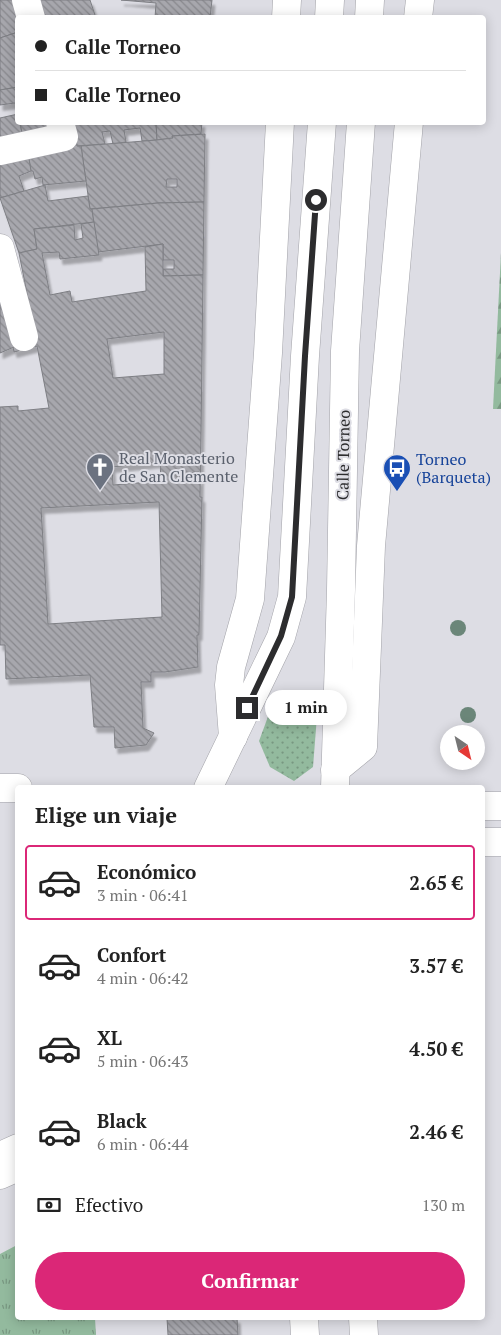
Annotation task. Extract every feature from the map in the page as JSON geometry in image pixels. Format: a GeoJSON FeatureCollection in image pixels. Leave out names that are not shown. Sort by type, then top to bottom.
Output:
{"type":"FeatureCollection","features":[{"type":"Feature","properties":{"kind":"main road"},"geometry":{"type":"LineString","coordinates":[[26,0],[30,15]]}},
{"type":"Feature","properties":{"kind":"main road"},"geometry":{"type":"LineString","coordinates":[[286,15],[287,0]]}},
{"type":"Feature","properties":{"kind":"main road"},"geometry":{"type":"LineString","coordinates":[[329,15],[330,0]]}},
{"type":"Feature","properties":{"kind":"main road"},"geometry":{"type":"LineString","coordinates":[[369,15],[370,0]]}},
{"type":"Feature","properties":{"kind":"main road"},"geometry":{"type":"LineString","coordinates":[[418,15],[420,0]]}},
{"type":"Feature","properties":{"kind":"main road"},"geometry":{"type":"LineString","coordinates":[[0,151],[64,138],[61,125]]}},
{"type":"Feature","properties":{"kind":"main road"},"geometry":{"type":"LineString","coordinates":[[233,737],[228,685],[231,667],[250,599],[268,353],[280,125]]}},
{"type":"Feature","properties":{"kind":"main road"},"geometry":{"type":"LineString","coordinates":[[209,785],[281,636],[292,597],[305,356],[322,125]]}},
{"type":"Feature","properties":{"kind":"main road","name":"Calle Torneo"},"geometry":{"type":"LineString","coordinates":[[335,779],[341,590],[345,351],[361,125]]}},
{"type":"Feature","properties":{"kind":"main road"},"geometry":{"type":"LineString","coordinates":[[348,785],[335,779],[363,747],[371,546],[409,125]]}},
{"type":"Feature","properties":{"kind":"main road"},"geometry":{"type":"LineString","coordinates":[[0,248],[24,337]]}},
{"type":"Feature","properties":{"kind":"main road"},"geometry":{"type":"LineString","coordinates":[[0,788],[15,788]]}},
{"type":"Feature","properties":{"kind":"main road"},"geometry":{"type":"LineString","coordinates":[[485,806],[501,806]]}},
{"type":"Feature","properties":{"kind":"main road"},"geometry":{"type":"LineString","coordinates":[[485,842],[501,842]]}},
{"type":"Feature","properties":{"kind":"main road"},"geometry":{"type":"LineString","coordinates":[[0,1156],[15,1149]]}},
{"type":"Feature","properties":{"kind":"main road"},"geometry":{"type":"LineString","coordinates":[[0,1175],[15,1168]]}},
{"type":"Feature","properties":{"kind":"main road"},"geometry":{"type":"LineString","coordinates":[[304,1320],[305,1335]]}},
{"type":"Feature","properties":{"kind":"main road"},"geometry":{"type":"LineString","coordinates":[[364,1320],[364,1335]]}},
{"type":"Feature","properties":{"kind":"green space"},"geometry":{"type":"Polygon","coordinates":[[[501,253],[501,409],[493,409],[501,253]]]}},
{"type":"Feature","properties":{"kind":"green space"},"geometry":{"type":"Polygon","coordinates":[[[276,695],[318,703],[313,767],[294,781],[270,767],[259,741],[276,695]]]}},
{"type":"Feature","properties":{"kind":"green space"},"geometry":{"type":"Polygon","coordinates":[[[15,1246],[15,1320],[95,1320],[96,1335],[0,1335],[0,1254],[15,1246]]]}},
{"type":"Feature","properties":{"kind":"building"},"geometry":{"type":"Polygon","coordinates":[[[0,0],[17,0],[18,15],[15,15],[15,33],[0,38],[0,0]]]}},
{"type":"Feature","properties":{"kind":"building"},"geometry":{"type":"Polygon","coordinates":[[[33,0],[90,0],[95,15],[38,15],[33,0]]]}},
{"type":"Feature","properties":{"kind":"building"},"geometry":{"type":"Polygon","coordinates":[[[121,0],[212,0],[210,15],[155,15],[156,3],[121,0]]]}},
{"type":"Feature","properties":{"kind":"building"},"geometry":{"type":"Polygon","coordinates":[[[15,33],[15,88],[0,90],[0,38],[15,33]]]}},
{"type":"Feature","properties":{"kind":"building"},"geometry":{"type":"Polygon","coordinates":[[[15,88],[15,103],[0,105],[0,90],[15,88]]]}},
{"type":"Feature","properties":{"kind":"building"},"geometry":{"type":"Polygon","coordinates":[[[15,115],[15,125],[21,125],[23,139],[0,143],[0,118],[15,115]]]}},
{"type":"Feature","properties":{"kind":"building"},"geometry":{"type":"Polygon","coordinates":[[[21,125],[50,125],[51,130],[23,139],[21,125]]]}},
{"type":"Feature","properties":{"kind":"building"},"geometry":{"type":"Polygon","coordinates":[[[71,125],[156,125],[157,140],[142,141],[140,128],[124,130],[126,142],[113,144],[110,131],[102,132],[105,144],[77,146],[71,125]]]}},
{"type":"Feature","properties":{"kind":"building"},"geometry":{"type":"Polygon","coordinates":[[[156,125],[202,125],[201,134],[172,136],[173,138],[157,140],[156,125]]]}},
{"type":"Feature","properties":{"kind":"building"},"geometry":{"type":"Polygon","coordinates":[[[205,134],[204,202],[158,203],[90,209],[81,146],[157,140],[173,138],[172,136],[205,134]],[[167,179],[166,187],[177,187],[177,179],[167,179]]]}},
{"type":"Feature","properties":{"kind":"building"},"geometry":{"type":"Polygon","coordinates":[[[76,142],[77,146],[81,146],[86,181],[43,185],[42,177],[35,179],[33,171],[31,171],[28,153],[76,142]]]}},
{"type":"Feature","properties":{"kind":"building"},"geometry":{"type":"Polygon","coordinates":[[[28,153],[31,171],[19,176],[24,191],[0,198],[0,159],[28,153]]]}},
{"type":"Feature","properties":{"kind":"building"},"geometry":{"type":"Polygon","coordinates":[[[45,185],[48,201],[88,196],[94,222],[34,229],[37,249],[19,253],[0,198],[45,185]]]}},
{"type":"Feature","properties":{"kind":"building"},"geometry":{"type":"Polygon","coordinates":[[[204,202],[203,275],[163,276],[163,269],[174,269],[174,260],[163,260],[163,244],[98,252],[92,209],[158,203],[204,202]]]}},
{"type":"Feature","properties":{"kind":"building","name":"Real Monasterio de San Clemente"},"geometry":{"type":"Polygon","coordinates":[[[94,222],[99,255],[60,259],[59,252],[42,253],[50,295],[70,291],[72,302],[146,291],[145,247],[163,244],[163,276],[203,275],[200,497],[202,497],[199,635],[197,635],[198,667],[151,672],[151,682],[141,682],[143,728],[154,733],[146,745],[115,748],[114,727],[94,727],[90,675],[6,679],[5,645],[0,645],[0,407],[18,406],[18,411],[49,408],[37,346],[14,352],[13,347],[35,334],[19,253],[37,249],[34,229],[74,225],[75,240],[83,238],[81,224],[94,222]],[[164,332],[107,339],[113,378],[164,374],[164,332]],[[160,462],[112,467],[113,485],[161,481],[160,462]],[[199,472],[187,473],[187,480],[199,480],[199,472]],[[159,502],[41,508],[48,624],[162,617],[159,502]]]}},
{"type":"Feature","properties":{"kind":"building"},"geometry":{"type":"Polygon","coordinates":[[[0,302],[14,347],[0,353],[0,302]]]}},
{"type":"Feature","properties":{"kind":"building"},"geometry":{"type":"Polygon","coordinates":[[[167,1320],[237,1320],[238,1335],[168,1335],[167,1320]]]}},
{"type":"Feature","properties":{"kind":"place","name":"Real Monasterio de San Clemente"},"geometry":{"type":"Point","coordinates":[100,491]}},
{"type":"Feature","properties":{"kind":"place","name":"Torneo (Barqueta)"},"geometry":{"type":"Point","coordinates":[397,492]}},
{"type":"Feature","properties":{"kind":"route"},"geometry":{"type":"LineString","coordinates":[[247,708],[281,636],[292,597],[305,356],[316,200]]}}]}
